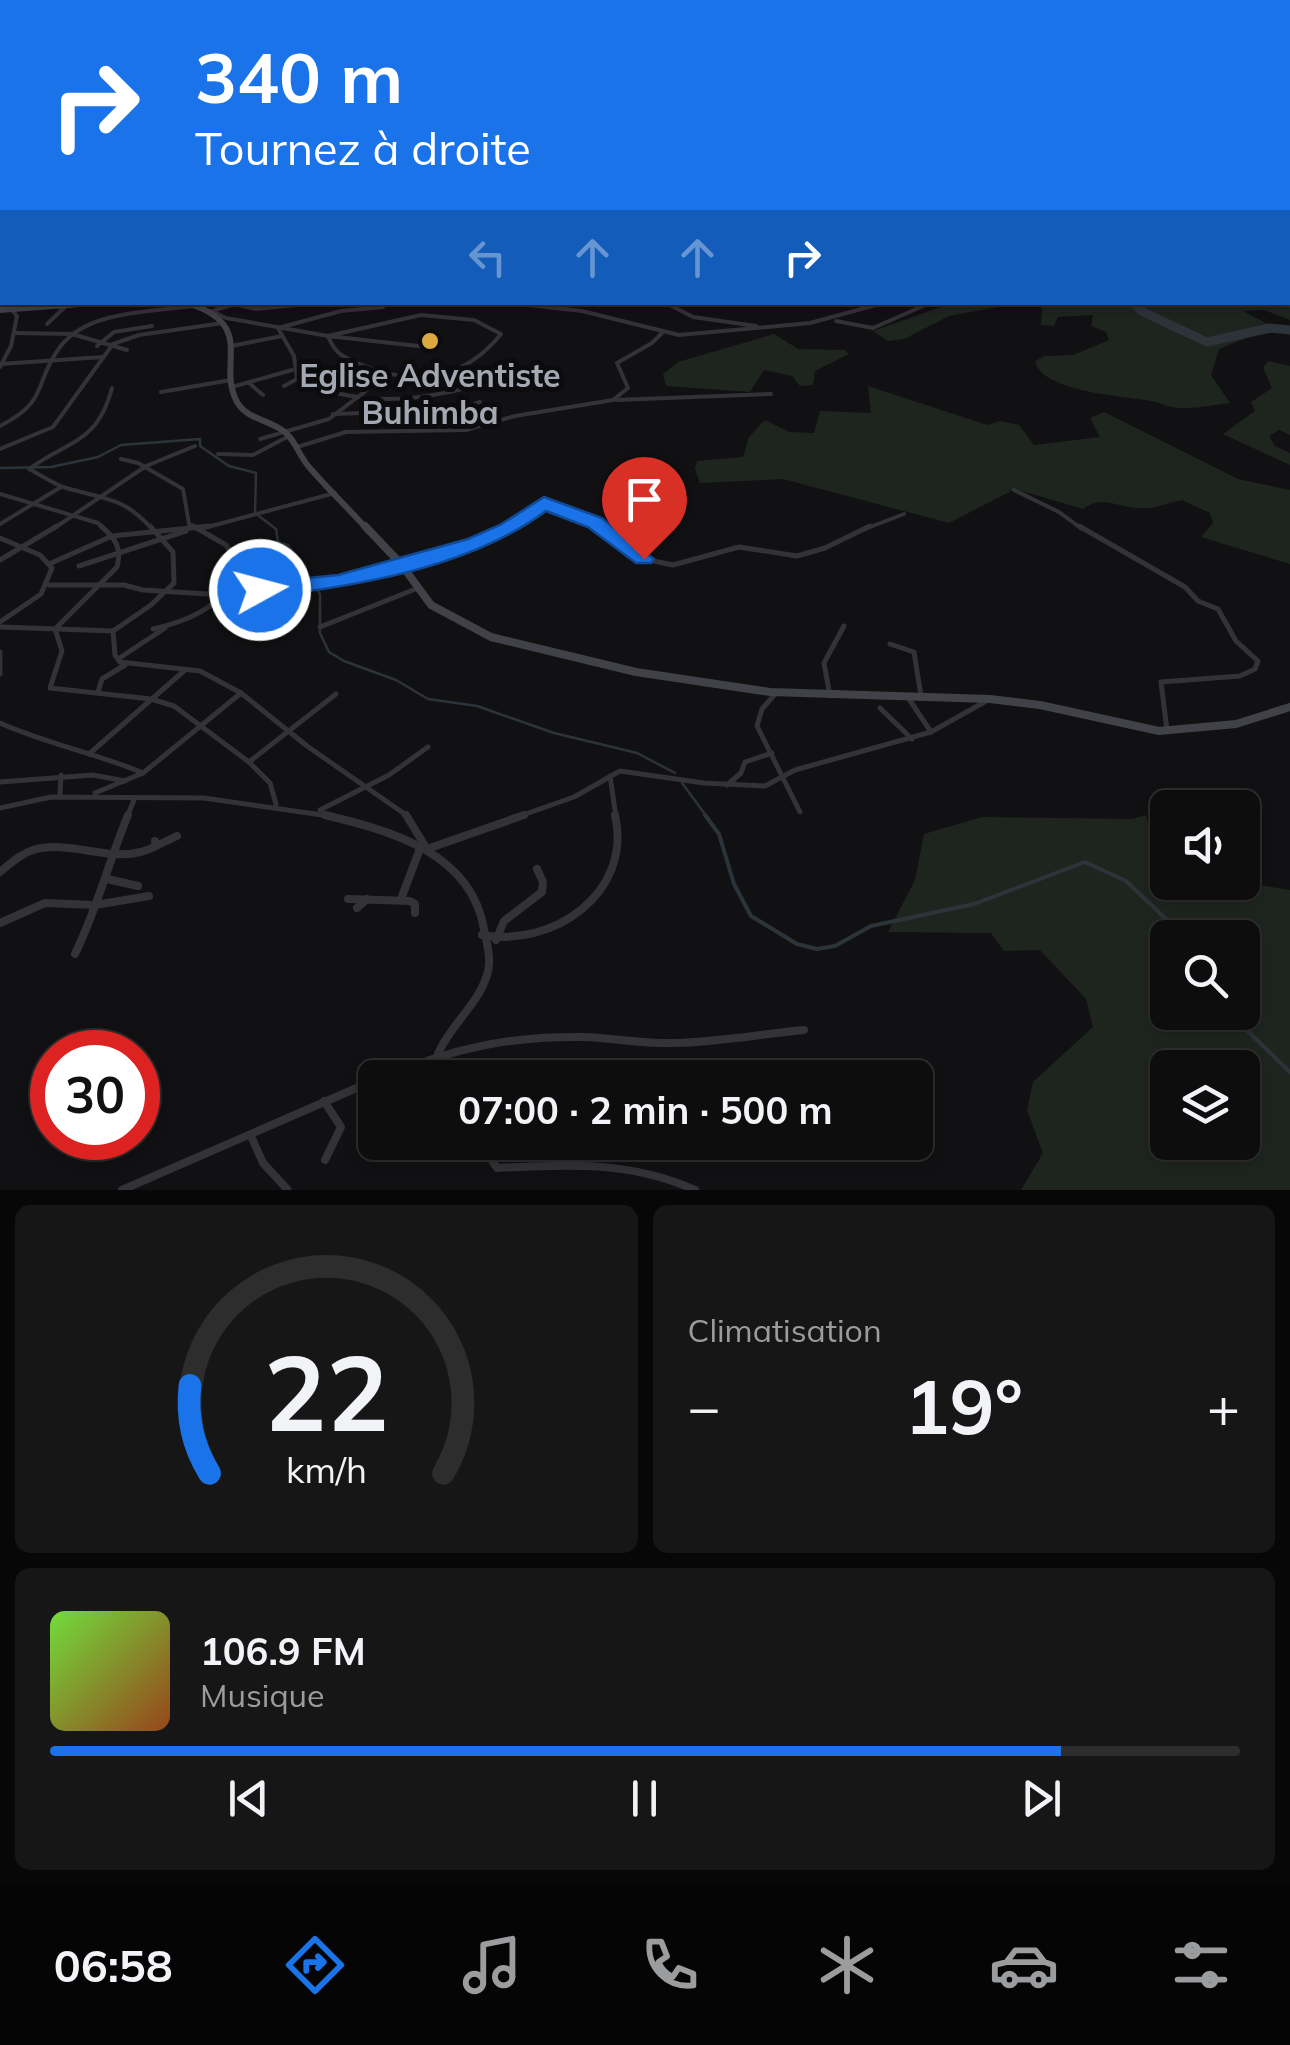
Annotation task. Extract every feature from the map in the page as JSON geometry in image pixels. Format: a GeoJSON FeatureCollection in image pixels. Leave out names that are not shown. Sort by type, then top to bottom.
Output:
{"type":"FeatureCollection","features":[{"type":"Feature","properties":{"kind":"street"},"geometry":{"type":"LineString","coordinates":[[4,309],[33,305]]}},
{"type":"Feature","properties":{"kind":"street"},"geometry":{"type":"LineString","coordinates":[[47,324],[67,305]]}},
{"type":"Feature","properties":{"kind":"street"},"geometry":{"type":"LineString","coordinates":[[193,305],[359,344],[436,348]]}},
{"type":"Feature","properties":{"kind":"street"},"geometry":{"type":"LineString","coordinates":[[212,311],[226,305]]}},
{"type":"Feature","properties":{"kind":"street"},"geometry":{"type":"LineString","coordinates":[[237,305],[272,309],[294,305]]}},
{"type":"Feature","properties":{"kind":"street"},"geometry":{"type":"LineString","coordinates":[[529,305],[574,310],[662,333],[833,320],[878,305]]}},
{"type":"Feature","properties":{"kind":"street"},"geometry":{"type":"LineString","coordinates":[[670,305],[693,317],[764,327]]}},
{"type":"Feature","properties":{"kind":"street"},"geometry":{"type":"LineString","coordinates":[[833,320],[874,328],[925,305]]}},
{"type":"Feature","properties":{"kind":"street"},"geometry":{"type":"LineString","coordinates":[[0,426],[24,415],[36,402],[55,359],[74,333],[104,322],[196,306]]}},
{"type":"Feature","properties":{"kind":"street"},"geometry":{"type":"LineString","coordinates":[[278,328],[328,314],[383,307]]}},
{"type":"Feature","properties":{"kind":"street"},"geometry":{"type":"LineString","coordinates":[[0,365],[15,332],[17,316],[4,309]]}},
{"type":"Feature","properties":{"kind":"street"},"geometry":{"type":"LineString","coordinates":[[212,311],[223,323],[230,346],[232,384],[243,412],[287,434],[306,464],[401,564],[430,605],[491,637],[618,668],[776,692],[990,699],[1166,730],[1236,724],[1290,706]]}},
{"type":"Feature","properties":{"kind":"street"},"geometry":{"type":"LineString","coordinates":[[440,315],[486,324],[501,334],[470,367],[411,380],[384,377],[342,357],[333,350],[328,336],[440,315]]}},
{"type":"Feature","properties":{"kind":"street"},"geometry":{"type":"LineString","coordinates":[[0,450],[53,427],[113,344],[162,330],[223,323]]}},
{"type":"Feature","properties":{"kind":"street"},"geometry":{"type":"LineString","coordinates":[[97,346],[102,338],[152,326]]}},
{"type":"Feature","properties":{"kind":"street"},"geometry":{"type":"LineString","coordinates":[[278,328],[294,356],[293,370],[298,379],[327,392],[358,397],[427,396],[536,367]]}},
{"type":"Feature","properties":{"kind":"street"},"geometry":{"type":"LineString","coordinates":[[15,332],[74,333],[102,338],[127,350]]}},
{"type":"Feature","properties":{"kind":"street"},"geometry":{"type":"LineString","coordinates":[[613,400],[628,388],[617,363],[631,352],[654,343],[662,333]]}},
{"type":"Feature","properties":{"kind":"street"},"geometry":{"type":"LineString","coordinates":[[230,346],[282,336]]}},
{"type":"Feature","properties":{"kind":"street"},"geometry":{"type":"LineString","coordinates":[[0,365],[104,357]]}},
{"type":"Feature","properties":{"kind":"street"},"geometry":{"type":"LineString","coordinates":[[161,392],[249,383],[293,370]]}},
{"type":"Feature","properties":{"kind":"street"},"geometry":{"type":"LineString","coordinates":[[260,439],[309,427],[384,377]]}},
{"type":"Feature","properties":{"kind":"street"},"geometry":{"type":"LineString","coordinates":[[284,386],[298,379]]}},
{"type":"Feature","properties":{"kind":"street"},"geometry":{"type":"LineString","coordinates":[[249,383],[263,395]]}},
{"type":"Feature","properties":{"kind":"street"},"geometry":{"type":"LineString","coordinates":[[0,625],[113,631],[174,583],[176,562],[134,508],[102,494],[62,486],[29,468],[90,435],[112,388]]}},
{"type":"Feature","properties":{"kind":"street"},"geometry":{"type":"LineString","coordinates":[[297,447],[346,432],[466,430],[514,416],[613,400],[771,394]]}},
{"type":"Feature","properties":{"kind":"street"},"geometry":{"type":"LineString","coordinates":[[333,414],[379,416],[408,410],[455,411],[480,402]]}},
{"type":"Feature","properties":{"kind":"street"},"geometry":{"type":"LineString","coordinates":[[218,454],[252,454],[287,434]]}},
{"type":"Feature","properties":{"kind":"street"},"geometry":{"type":"LineString","coordinates":[[0,560],[75,514],[142,466],[196,446]]}},
{"type":"Feature","properties":{"kind":"street"},"geometry":{"type":"LineString","coordinates":[[122,459],[183,489],[186,518],[192,530]]}},
{"type":"Feature","properties":{"kind":"street"},"geometry":{"type":"LineString","coordinates":[[0,524],[62,486]]}},
{"type":"Feature","properties":{"kind":"street"},"geometry":{"type":"LineString","coordinates":[[1014,490],[1108,540],[1185,587],[1198,601],[1218,608],[1236,642],[1258,661],[1255,669],[1240,676],[1160,682],[1166,730]]}},
{"type":"Feature","properties":{"kind":"street"},"geometry":{"type":"LineString","coordinates":[[0,494],[98,523],[112,536],[118,550],[117,564],[107,584],[66,615],[55,629]]}},
{"type":"Feature","properties":{"kind":"street"},"geometry":{"type":"LineString","coordinates":[[79,566],[118,550],[335,494]]}},
{"type":"Feature","properties":{"kind":"street"},"geometry":{"type":"LineString","coordinates":[[48,585],[107,584],[224,595],[340,582],[493,537],[544,503],[579,514],[644,559],[665,566],[691,563],[710,552],[736,547],[798,556],[904,514]]}},
{"type":"Feature","properties":{"kind":"street"},"geometry":{"type":"LineString","coordinates":[[49,564],[112,536],[154,531],[192,530],[226,545],[237,558],[238,575],[224,595],[204,611],[168,626],[118,658]]}},
{"type":"Feature","properties":{"kind":"street"},"geometry":{"type":"LineString","coordinates":[[0,538],[25,547],[49,564],[52,575],[48,585],[29,604],[0,625]]}},
{"type":"Feature","properties":{"kind":"street"},"geometry":{"type":"LineString","coordinates":[[320,627],[418,588]]}},
{"type":"Feature","properties":{"kind":"street"},"geometry":{"type":"LineString","coordinates":[[153,629],[168,626]]}},
{"type":"Feature","properties":{"kind":"street"},"geometry":{"type":"LineString","coordinates":[[830,696],[824,663],[844,626]]}},
{"type":"Feature","properties":{"kind":"street"},"geometry":{"type":"LineString","coordinates":[[55,629],[62,650],[50,688],[151,699],[174,706],[202,723],[249,762],[270,784],[276,804]]}},
{"type":"Feature","properties":{"kind":"street"},"geometry":{"type":"LineString","coordinates":[[113,631],[118,658],[126,664],[187,668],[241,693],[288,732],[412,819],[424,847]]}},
{"type":"Feature","properties":{"kind":"street"},"geometry":{"type":"LineString","coordinates":[[828,639],[835,644]]}},
{"type":"Feature","properties":{"kind":"street"},"geometry":{"type":"LineString","coordinates":[[890,644],[909,649],[916,656],[921,699]]}},
{"type":"Feature","properties":{"kind":"street"},"geometry":{"type":"LineString","coordinates":[[0,652],[0,674]]}},
{"type":"Feature","properties":{"kind":"street"},"geometry":{"type":"LineString","coordinates":[[98,692],[102,679],[126,664]]}},
{"type":"Feature","properties":{"kind":"street"},"geometry":{"type":"LineString","coordinates":[[89,754],[187,668]]}},
{"type":"Feature","properties":{"kind":"street"},"geometry":{"type":"LineString","coordinates":[[776,692],[762,709],[757,726],[800,812]]}},
{"type":"Feature","properties":{"kind":"street"},"geometry":{"type":"LineString","coordinates":[[87,795],[143,773],[241,693]]}},
{"type":"Feature","properties":{"kind":"street"},"geometry":{"type":"LineString","coordinates":[[249,762],[336,694]]}},
{"type":"Feature","properties":{"kind":"street"},"geometry":{"type":"LineString","coordinates":[[909,699],[931,732]]}},
{"type":"Feature","properties":{"kind":"street"},"geometry":{"type":"LineString","coordinates":[[393,903],[424,847],[574,797],[610,776],[636,772],[727,785],[766,786],[828,760],[931,732],[990,699]]}},
{"type":"Feature","properties":{"kind":"street"},"geometry":{"type":"LineString","coordinates":[[880,708],[912,739]]}},
{"type":"Feature","properties":{"kind":"street"},"geometry":{"type":"LineString","coordinates":[[0,723],[40,742],[125,764],[143,773]]}},
{"type":"Feature","properties":{"kind":"street"},"geometry":{"type":"LineString","coordinates":[[317,812],[368,786],[428,747]]}},
{"type":"Feature","properties":{"kind":"street"},"geometry":{"type":"LineString","coordinates":[[727,785],[741,773],[745,762],[772,752]]}},
{"type":"Feature","properties":{"kind":"street"},"geometry":{"type":"LineString","coordinates":[[0,782],[92,775],[128,782]]}},
{"type":"Feature","properties":{"kind":"street"},"geometry":{"type":"LineString","coordinates":[[60,795],[61,776]]}},
{"type":"Feature","properties":{"kind":"street"},"geometry":{"type":"LineString","coordinates":[[482,936],[496,940],[531,939],[553,929],[570,919],[609,876],[618,846],[619,823],[608,788],[610,776]]}},
{"type":"Feature","properties":{"kind":"street"},"geometry":{"type":"LineString","coordinates":[[0,808],[19,799],[60,795],[276,804],[317,812],[424,847],[456,872],[472,892],[480,908],[489,973],[444,1035],[438,1054]]}},
{"type":"Feature","properties":{"kind":"street"},"geometry":{"type":"LineString","coordinates":[[74,954],[99,904],[112,854],[134,800]]}},
{"type":"Feature","properties":{"kind":"street"},"geometry":{"type":"LineString","coordinates":[[0,872],[32,850],[140,853],[177,836]]}},
{"type":"Feature","properties":{"kind":"street"},"geometry":{"type":"LineString","coordinates":[[496,940],[504,921],[542,892],[543,882],[537,869]]}},
{"type":"Feature","properties":{"kind":"street"},"geometry":{"type":"LineString","coordinates":[[107,879],[138,886]]}},
{"type":"Feature","properties":{"kind":"street"},"geometry":{"type":"LineString","coordinates":[[0,923],[45,903],[99,904],[149,896]]}},
{"type":"Feature","properties":{"kind":"street"},"geometry":{"type":"LineString","coordinates":[[348,899],[415,904],[415,914]]}},
{"type":"Feature","properties":{"kind":"street"},"geometry":{"type":"LineString","coordinates":[[357,908],[366,899]]}},
{"type":"Feature","properties":{"kind":"street"},"geometry":{"type":"LineString","coordinates":[[424,1060],[473,1046],[539,1038],[586,1036],[623,1043],[680,1043],[804,1030]]}},
{"type":"Feature","properties":{"kind":"street"},"geometry":{"type":"LineString","coordinates":[[122,1190],[358,1087]]}},
{"type":"Feature","properties":{"kind":"street"},"geometry":{"type":"LineString","coordinates":[[324,1101],[341,1127],[325,1160]]}},
{"type":"Feature","properties":{"kind":"street"},"geometry":{"type":"LineString","coordinates":[[251,1136],[263,1163],[287,1189]]}},
{"type":"Feature","properties":{"kind":"street"},"geometry":{"type":"LineString","coordinates":[[492,1160],[497,1168],[588,1163],[675,1179],[695,1190]]}},
{"type":"Feature","properties":{"kind":"shaded area"},"geometry":{"type":"Polygon","coordinates":[[[946,305],[1008,305],[949,316],[904,339],[888,341],[873,331],[946,305]]]}},
{"type":"Feature","properties":{"kind":"shaded area"},"geometry":{"type":"Polygon","coordinates":[[[1028,305],[1290,305],[1290,320],[1264,310],[1243,311],[1285,333],[1259,333],[1219,349],[1211,375],[1230,403],[1183,408],[1087,391],[1041,372],[1035,361],[1045,356],[1073,355],[1109,340],[1106,332],[1091,326],[1093,315],[1058,317],[1054,326],[1041,325],[1042,308],[1028,305]]]}},
{"type":"Feature","properties":{"kind":"shaded area"},"geometry":{"type":"Polygon","coordinates":[[[774,334],[798,349],[845,350],[849,354],[815,371],[813,385],[800,386],[792,376],[764,370],[750,392],[666,386],[663,374],[678,362],[774,334]]]}},
{"type":"Feature","properties":{"kind":"shaded area"},"geometry":{"type":"Polygon","coordinates":[[[1268,361],[1290,366],[1290,435],[1279,430],[1269,436],[1275,446],[1290,453],[1290,465],[1223,434],[1255,411],[1251,402],[1272,388],[1263,368],[1268,361]]]}},
{"type":"Feature","properties":{"kind":"shaded area"},"geometry":{"type":"Polygon","coordinates":[[[868,386],[987,425],[1000,421],[1019,425],[1034,445],[1100,437],[1090,418],[1104,412],[1238,479],[1290,490],[1290,564],[1201,537],[1213,523],[1210,513],[1182,500],[1148,508],[1106,502],[1083,509],[1015,489],[949,523],[783,479],[700,483],[695,469],[697,461],[743,457],[749,437],[765,420],[789,432],[814,433],[820,411],[871,413],[868,386]]]}},
{"type":"Feature","properties":{"kind":"shaded area"},"geometry":{"type":"Polygon","coordinates":[[[1146,815],[1150,836],[1150,900],[1260,900],[1260,886],[1290,890],[1290,1190],[1021,1190],[1043,1153],[1027,1110],[1033,1082],[1093,1027],[1086,999],[1040,950],[1004,951],[991,933],[888,932],[915,880],[924,834],[982,817],[1132,819],[1146,815]]]}},
{"type":"Feature","properties":{"kind":"waterway"},"geometry":{"type":"LineString","coordinates":[[321,0],[328,0]]}},
{"type":"Feature","properties":{"kind":"waterway"},"geometry":{"type":"LineString","coordinates":[[1136,305],[1141,311],[1207,342],[1270,328],[1290,330]]}},
{"type":"Feature","properties":{"kind":"waterway"},"geometry":{"type":"LineString","coordinates":[[0,468],[51,467],[98,457],[121,445],[200,439],[200,446],[229,466],[256,473],[255,513],[276,529],[278,542],[288,545],[311,581]]}},
{"type":"Feature","properties":{"kind":"waterway"},"geometry":{"type":"LineString","coordinates":[[315,587],[320,594],[320,633],[329,652],[344,661],[396,680],[428,699],[477,706],[554,733],[637,753],[675,773]]}},
{"type":"Feature","properties":{"kind":"waterway"},"geometry":{"type":"LineString","coordinates":[[682,783],[707,817]]}},
{"type":"Feature","properties":{"kind":"waterway"},"geometry":{"type":"LineString","coordinates":[[705,815],[719,834],[734,884],[751,916],[797,944],[817,949],[835,946],[871,926],[974,904],[1085,862],[1126,881],[1167,920]]}},
{"type":"Feature","properties":{"kind":"waterway"},"geometry":{"type":"LineString","coordinates":[[1247,1030],[1290,1072]]}},
{"type":"Feature","properties":{"kind":"place","name":"Eglise Adventiste Buhimba"},"geometry":{"type":"Point","coordinates":[430,341]}},
{"type":"Feature","properties":{"kind":"route"},"geometry":{"type":"LineString","coordinates":[[260,590],[340,582],[436,555],[508,530],[544,503],[595,522],[644,559]]}}]}
